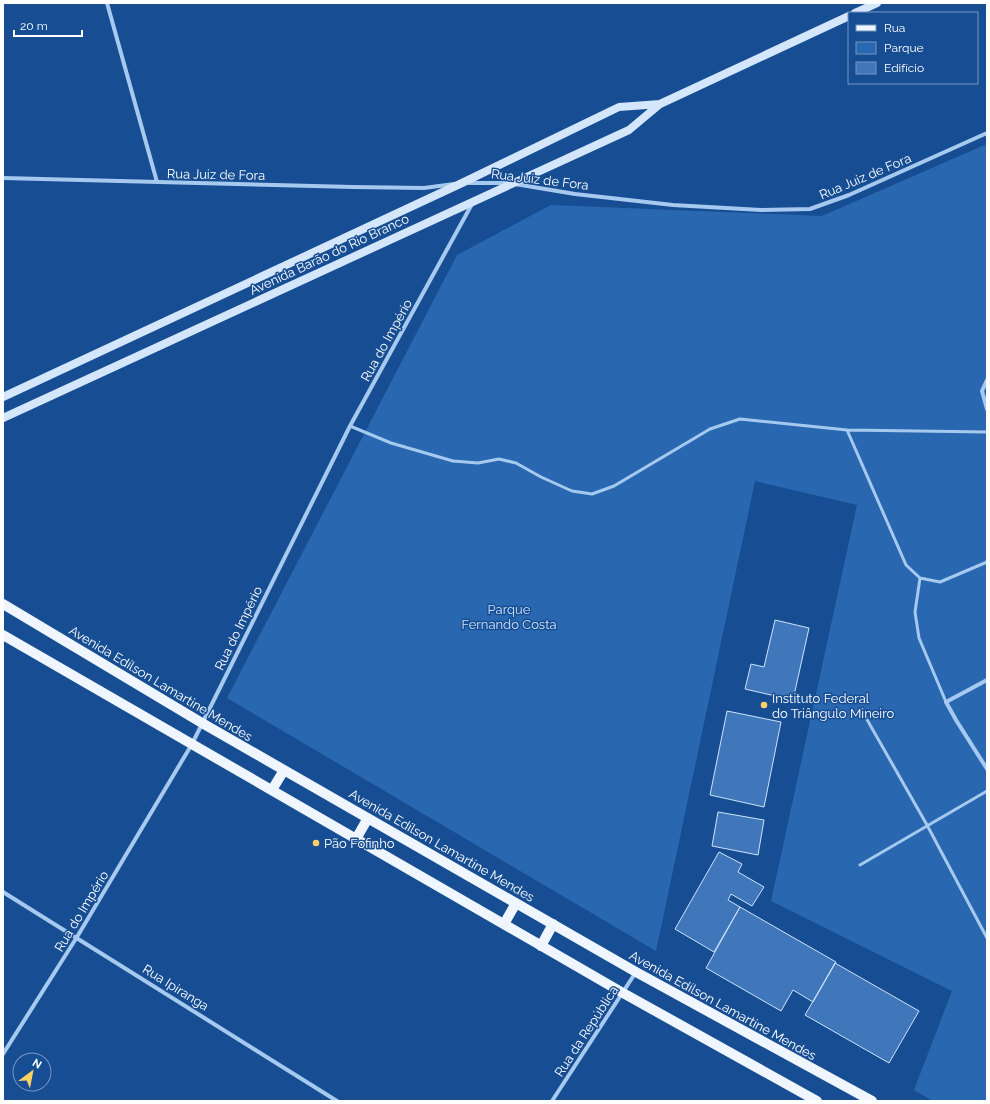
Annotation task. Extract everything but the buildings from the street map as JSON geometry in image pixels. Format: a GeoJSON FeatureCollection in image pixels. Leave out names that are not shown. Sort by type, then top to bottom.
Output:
{"type":"FeatureCollection","features":[{"type":"Feature","properties":{"kind":"main road","name":"Avenida Edílson Lamartine Mendes"},"geometry":{"type":"LineString","coordinates":[[3,604],[202,723],[636,972],[872,1101]]}},
{"type":"Feature","properties":{"kind":"main road"},"geometry":{"type":"LineString","coordinates":[[3,635],[623,993],[817,1101]]}},
{"type":"Feature","properties":{"kind":"main road"},"geometry":{"type":"LineString","coordinates":[[272,790],[284,770]]}},
{"type":"Feature","properties":{"kind":"main road"},"geometry":{"type":"LineString","coordinates":[[356,839],[368,818]]}},
{"type":"Feature","properties":{"kind":"main road"},"geometry":{"type":"LineString","coordinates":[[504,924],[516,903]]}},
{"type":"Feature","properties":{"kind":"main road"},"geometry":{"type":"LineString","coordinates":[[541,946],[553,924]]}},
{"type":"Feature","properties":{"kind":"street"},"geometry":{"type":"LineString","coordinates":[[107,3],[157,182]]}},
{"type":"Feature","properties":{"kind":"street"},"geometry":{"type":"LineString","coordinates":[[857,12],[876,3]]}},
{"type":"Feature","properties":{"kind":"street","name":"Avenida Barão do Rio Branco"},"geometry":{"type":"LineString","coordinates":[[3,418],[629,130],[660,104],[848,16]]}},
{"type":"Feature","properties":{"kind":"street","name":"Avenida Barão do Rio Branco"},"geometry":{"type":"LineString","coordinates":[[3,397],[462,183],[619,107],[660,104]]}},
{"type":"Feature","properties":{"kind":"street","name":"Rua Juiz de Fora"},"geometry":{"type":"LineString","coordinates":[[3,178],[424,188],[462,183],[487,182],[673,205],[761,210],[810,209],[849,196],[987,133]]}},
{"type":"Feature","properties":{"kind":"street","name":"Rua do Império"},"geometry":{"type":"LineString","coordinates":[[3,1054],[78,937],[192,744],[350,426],[473,201]]}},
{"type":"Feature","properties":{"kind":"street"},"geometry":{"type":"LineString","coordinates":[[987,380],[982,391],[987,409]]}},
{"type":"Feature","properties":{"kind":"street"},"geometry":{"type":"LineString","coordinates":[[987,680],[946,702],[987,769]]}},
{"type":"Feature","properties":{"kind":"street","name":"Rua Ipiranga"},"geometry":{"type":"LineString","coordinates":[[3,892],[78,937],[337,1101]]}},
{"type":"Feature","properties":{"kind":"street","name":"Rua da República"},"geometry":{"type":"LineString","coordinates":[[552,1101],[636,972]]}},
{"type":"Feature","properties":{"kind":"lane"},"geometry":{"type":"LineString","coordinates":[[350,426],[391,443],[453,461],[478,463],[499,459],[516,463],[572,492],[592,494],[614,486],[710,429],[740,419],[847,430],[987,432]]}},
{"type":"Feature","properties":{"kind":"lane"},"geometry":{"type":"LineString","coordinates":[[847,430],[906,565],[920,578],[940,582],[987,562]]}},
{"type":"Feature","properties":{"kind":"lane"},"geometry":{"type":"LineString","coordinates":[[920,578],[915,612],[919,638],[946,702]]}},
{"type":"Feature","properties":{"kind":"lane"},"geometry":{"type":"LineString","coordinates":[[861,709],[927,825],[987,938]]}},
{"type":"Feature","properties":{"kind":"lane"},"geometry":{"type":"LineString","coordinates":[[860,865],[987,791]]}},
{"type":"Feature","properties":{"kind":"green space","name":"Parque Fernando Costa"},"geometry":{"type":"Polygon","coordinates":[[[987,144],[987,1101],[933,1101],[914,1090],[952,991],[771,901],[857,505],[755,481],[656,951],[227,698],[457,255],[551,205],[822,216],[987,144]]]}},
{"type":"Feature","properties":{"kind":"place","name":"Instituto Federal do Triângulo Mineiro"},"geometry":{"type":"Point","coordinates":[764,705]}},
{"type":"Feature","properties":{"kind":"place","name":"Pão Fofinho"},"geometry":{"type":"Point","coordinates":[316,843]}}]}
